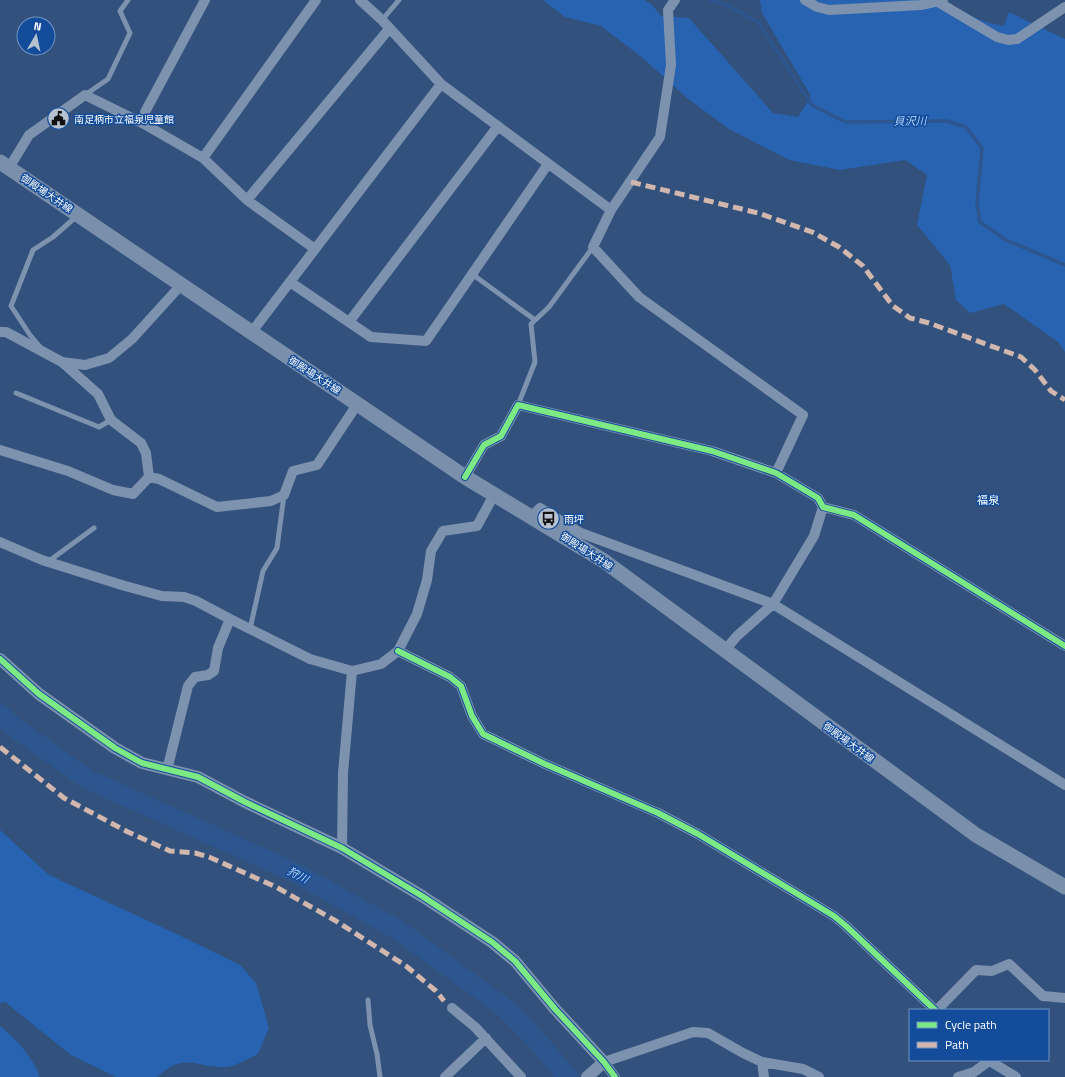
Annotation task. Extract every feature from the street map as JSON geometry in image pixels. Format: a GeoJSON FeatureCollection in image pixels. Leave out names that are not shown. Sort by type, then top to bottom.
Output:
{"type":"FeatureCollection","features":[{"type":"Feature","properties":{"kind":"main road","name":"御殿場大井線"},"geometry":{"type":"LineString","coordinates":[[5,165],[465,477],[495,493],[604,561],[976,835],[1065,887]]}},
{"type":"Feature","properties":{"kind":"street"},"geometry":{"type":"LineString","coordinates":[[144,124],[145,112],[205,0]]}},
{"type":"Feature","properties":{"kind":"street"},"geometry":{"type":"LineString","coordinates":[[203,158],[316,0]]}},
{"type":"Feature","properties":{"kind":"street"},"geometry":{"type":"LineString","coordinates":[[360,0],[382,20],[441,84],[611,210]]}},
{"type":"Feature","properties":{"kind":"street"},"geometry":{"type":"LineString","coordinates":[[675,0],[668,10],[670,64],[660,136],[611,210],[593,247],[638,297],[803,414],[776,473]]}},
{"type":"Feature","properties":{"kind":"street"},"geometry":{"type":"LineString","coordinates":[[805,0],[817,7],[829,10],[940,1],[997,37],[1008,40],[1018,39],[1065,7]]}},
{"type":"Feature","properties":{"kind":"street"},"geometry":{"type":"LineString","coordinates":[[247,200],[389,29]]}},
{"type":"Feature","properties":{"kind":"street"},"geometry":{"type":"LineString","coordinates":[[251,333],[441,84]]}},
{"type":"Feature","properties":{"kind":"street"},"geometry":{"type":"LineString","coordinates":[[5,165],[29,135],[86,95],[144,124],[203,158],[247,200],[315,249]]}},
{"type":"Feature","properties":{"kind":"street"},"geometry":{"type":"LineString","coordinates":[[349,322],[498,126]]}},
{"type":"Feature","properties":{"kind":"street"},"geometry":{"type":"LineString","coordinates":[[290,282],[371,337],[426,341],[548,164]]}},
{"type":"Feature","properties":{"kind":"street"},"geometry":{"type":"LineString","coordinates":[[62,362],[85,365],[109,358],[132,339],[182,284]]}},
{"type":"Feature","properties":{"kind":"street"},"geometry":{"type":"LineString","coordinates":[[0,332],[6,332],[62,362],[98,394],[111,420],[142,444],[146,454],[149,477]]}},
{"type":"Feature","properties":{"kind":"street"},"geometry":{"type":"LineString","coordinates":[[149,477],[160,479],[217,507],[271,501],[284,495],[293,471],[317,465],[358,403]]}},
{"type":"Feature","properties":{"kind":"street"},"geometry":{"type":"LineString","coordinates":[[465,477],[484,446],[501,436],[518,405],[712,451],[776,473],[818,498],[823,507],[814,536],[773,604],[737,636],[725,650]]}},
{"type":"Feature","properties":{"kind":"street"},"geometry":{"type":"LineString","coordinates":[[0,450],[68,471],[113,490],[133,494],[149,477]]}},
{"type":"Feature","properties":{"kind":"street"},"geometry":{"type":"LineString","coordinates":[[0,542],[48,562],[162,596],[184,597],[196,601],[250,630],[310,659],[352,671],[381,664],[398,651],[417,614],[427,580],[431,551],[435,544],[443,531],[477,526],[495,493]]}},
{"type":"Feature","properties":{"kind":"street"},"geometry":{"type":"LineString","coordinates":[[823,507],[854,515],[1065,646]]}},
{"type":"Feature","properties":{"kind":"street"},"geometry":{"type":"LineString","coordinates":[[532,516],[540,508],[581,533],[773,604],[1065,785]]}},
{"type":"Feature","properties":{"kind":"street"},"geometry":{"type":"LineString","coordinates":[[167,770],[188,686],[195,677],[208,675],[214,671],[218,648],[230,619]]}},
{"type":"Feature","properties":{"kind":"street"},"geometry":{"type":"LineString","coordinates":[[398,651],[450,677],[461,686],[472,716],[483,734],[545,764],[658,813],[698,834],[834,916],[935,1009]]}},
{"type":"Feature","properties":{"kind":"street"},"geometry":{"type":"LineString","coordinates":[[0,659],[39,694],[115,748],[142,763],[198,777],[245,802],[342,848],[422,896],[492,942],[515,961],[555,1009],[604,1062],[615,1077]]}},
{"type":"Feature","properties":{"kind":"street"},"geometry":{"type":"LineString","coordinates":[[342,848],[343,773],[352,671]]}},
{"type":"Feature","properties":{"kind":"street"},"geometry":{"type":"LineString","coordinates":[[937,1009],[976,970],[992,971],[1009,964],[1043,996],[1065,998]]}},
{"type":"Feature","properties":{"kind":"street"},"geometry":{"type":"LineString","coordinates":[[452,1008],[475,1027],[521,1077]]}},
{"type":"Feature","properties":{"kind":"street"},"geometry":{"type":"LineString","coordinates":[[587,1077],[604,1062],[694,1032],[708,1033],[762,1062],[802,1069],[819,1077]]}},
{"type":"Feature","properties":{"kind":"street"},"geometry":{"type":"LineString","coordinates":[[445,1077],[486,1038]]}},
{"type":"Feature","properties":{"kind":"street"},"geometry":{"type":"LineString","coordinates":[[958,1077],[974,1072],[988,1061]]}},
{"type":"Feature","properties":{"kind":"street"},"geometry":{"type":"LineString","coordinates":[[991,1061],[1016,1077]]}},
{"type":"Feature","properties":{"kind":"street"},"geometry":{"type":"LineString","coordinates":[[762,1062],[764,1077]]}},
{"type":"Feature","properties":{"kind":"lane"},"geometry":{"type":"LineString","coordinates":[[86,95],[108,79],[130,33],[120,11],[128,0]]}},
{"type":"Feature","properties":{"kind":"lane"},"geometry":{"type":"LineString","coordinates":[[382,20],[400,0]]}},
{"type":"Feature","properties":{"kind":"lane"},"geometry":{"type":"LineString","coordinates":[[47,354],[30,335],[11,306],[33,250],[53,237],[79,214]]}},
{"type":"Feature","properties":{"kind":"lane"},"geometry":{"type":"LineString","coordinates":[[518,405],[535,362],[531,324],[549,306],[593,247]]}},
{"type":"Feature","properties":{"kind":"lane"},"geometry":{"type":"LineString","coordinates":[[472,274],[535,320]]}},
{"type":"Feature","properties":{"kind":"lane"},"geometry":{"type":"LineString","coordinates":[[16,394],[99,427],[111,420]]}},
{"type":"Feature","properties":{"kind":"lane"},"geometry":{"type":"LineString","coordinates":[[250,630],[263,571],[277,548],[284,495]]}},
{"type":"Feature","properties":{"kind":"lane"},"geometry":{"type":"LineString","coordinates":[[48,562],[94,528]]}},
{"type":"Feature","properties":{"kind":"lane"},"geometry":{"type":"LineString","coordinates":[[368,1000],[370,1025],[377,1054],[380,1077]]}},
{"type":"Feature","properties":{"kind":"shaded area"},"geometry":{"type":"Polygon","coordinates":[[[543,0],[645,0],[653,6],[661,16],[689,18],[773,113],[798,117],[811,96],[762,13],[760,0],[929,0],[989,23],[1004,26],[1009,12],[1065,39],[1065,352],[1058,342],[1004,304],[970,313],[956,300],[950,265],[917,225],[927,175],[905,160],[840,170],[789,160],[729,129],[687,98],[644,59],[601,26],[565,17],[543,0]]]}},
{"type":"Feature","properties":{"kind":"shaded area"},"geometry":{"type":"Polygon","coordinates":[[[0,830],[49,875],[240,965],[256,983],[269,1028],[258,1054],[238,1064],[226,1067],[183,1063],[167,1069],[157,1077],[116,1077],[71,1055],[5,1002],[0,1003],[0,830]]]}},
{"type":"Feature","properties":{"kind":"shaded area"},"geometry":{"type":"Polygon","coordinates":[[[0,1026],[13,1037],[23,1049],[40,1077],[0,1077],[0,1026]]]}},
{"type":"Feature","properties":{"kind":"waterway","name":"貝沢川"},"geometry":{"type":"LineString","coordinates":[[710,0],[726,5],[758,22],[812,105],[845,122],[947,121],[966,127],[982,148],[977,203],[980,222],[1006,240],[1065,265]]}},
{"type":"Feature","properties":{"kind":"waterway","name":"狩川"},"geometry":{"type":"LineString","coordinates":[[0,714],[10,724],[87,779],[296,873],[398,930],[505,1008],[531,1034],[568,1077]]}},
{"type":"Feature","properties":{"kind":"marked path"},"geometry":{"type":"LineString","coordinates":[[631,182],[758,213],[812,232],[839,247],[863,266],[893,306],[910,318],[929,323],[1021,357],[1035,370],[1051,391],[1065,400]]}},
{"type":"Feature","properties":{"kind":"marked path"},"geometry":{"type":"LineString","coordinates":[[0,747],[64,798],[128,832],[170,851],[195,853],[209,857],[276,887],[336,921],[406,966],[436,991],[444,1001]]}},
{"type":"Feature","properties":{"kind":"cycle path"},"geometry":{"type":"LineString","coordinates":[[465,477],[484,445],[501,436],[518,405],[712,451],[776,473],[818,498],[823,507],[854,515],[1065,646]]}},
{"type":"Feature","properties":{"kind":"cycle path"},"geometry":{"type":"LineString","coordinates":[[398,651],[450,677],[461,686],[472,716],[483,734],[545,764],[658,813],[698,834],[834,916],[934,1009]]}},
{"type":"Feature","properties":{"kind":"cycle path"},"geometry":{"type":"LineString","coordinates":[[0,659],[39,694],[115,748],[142,763],[198,777],[245,802],[342,848],[422,896],[492,942],[515,961],[555,1009],[604,1062],[615,1077]]}},
{"type":"Feature","properties":{"kind":"place","name":"南足柄市立福泉児童館"},"geometry":{"type":"Point","coordinates":[59,119]}},
{"type":"Feature","properties":{"kind":"place","name":"雨坪"},"geometry":{"type":"Point","coordinates":[548,519]}},
{"type":"Feature","properties":{"kind":"district","name":"福泉"},"geometry":{"type":"Point","coordinates":[988,500]}}]}
